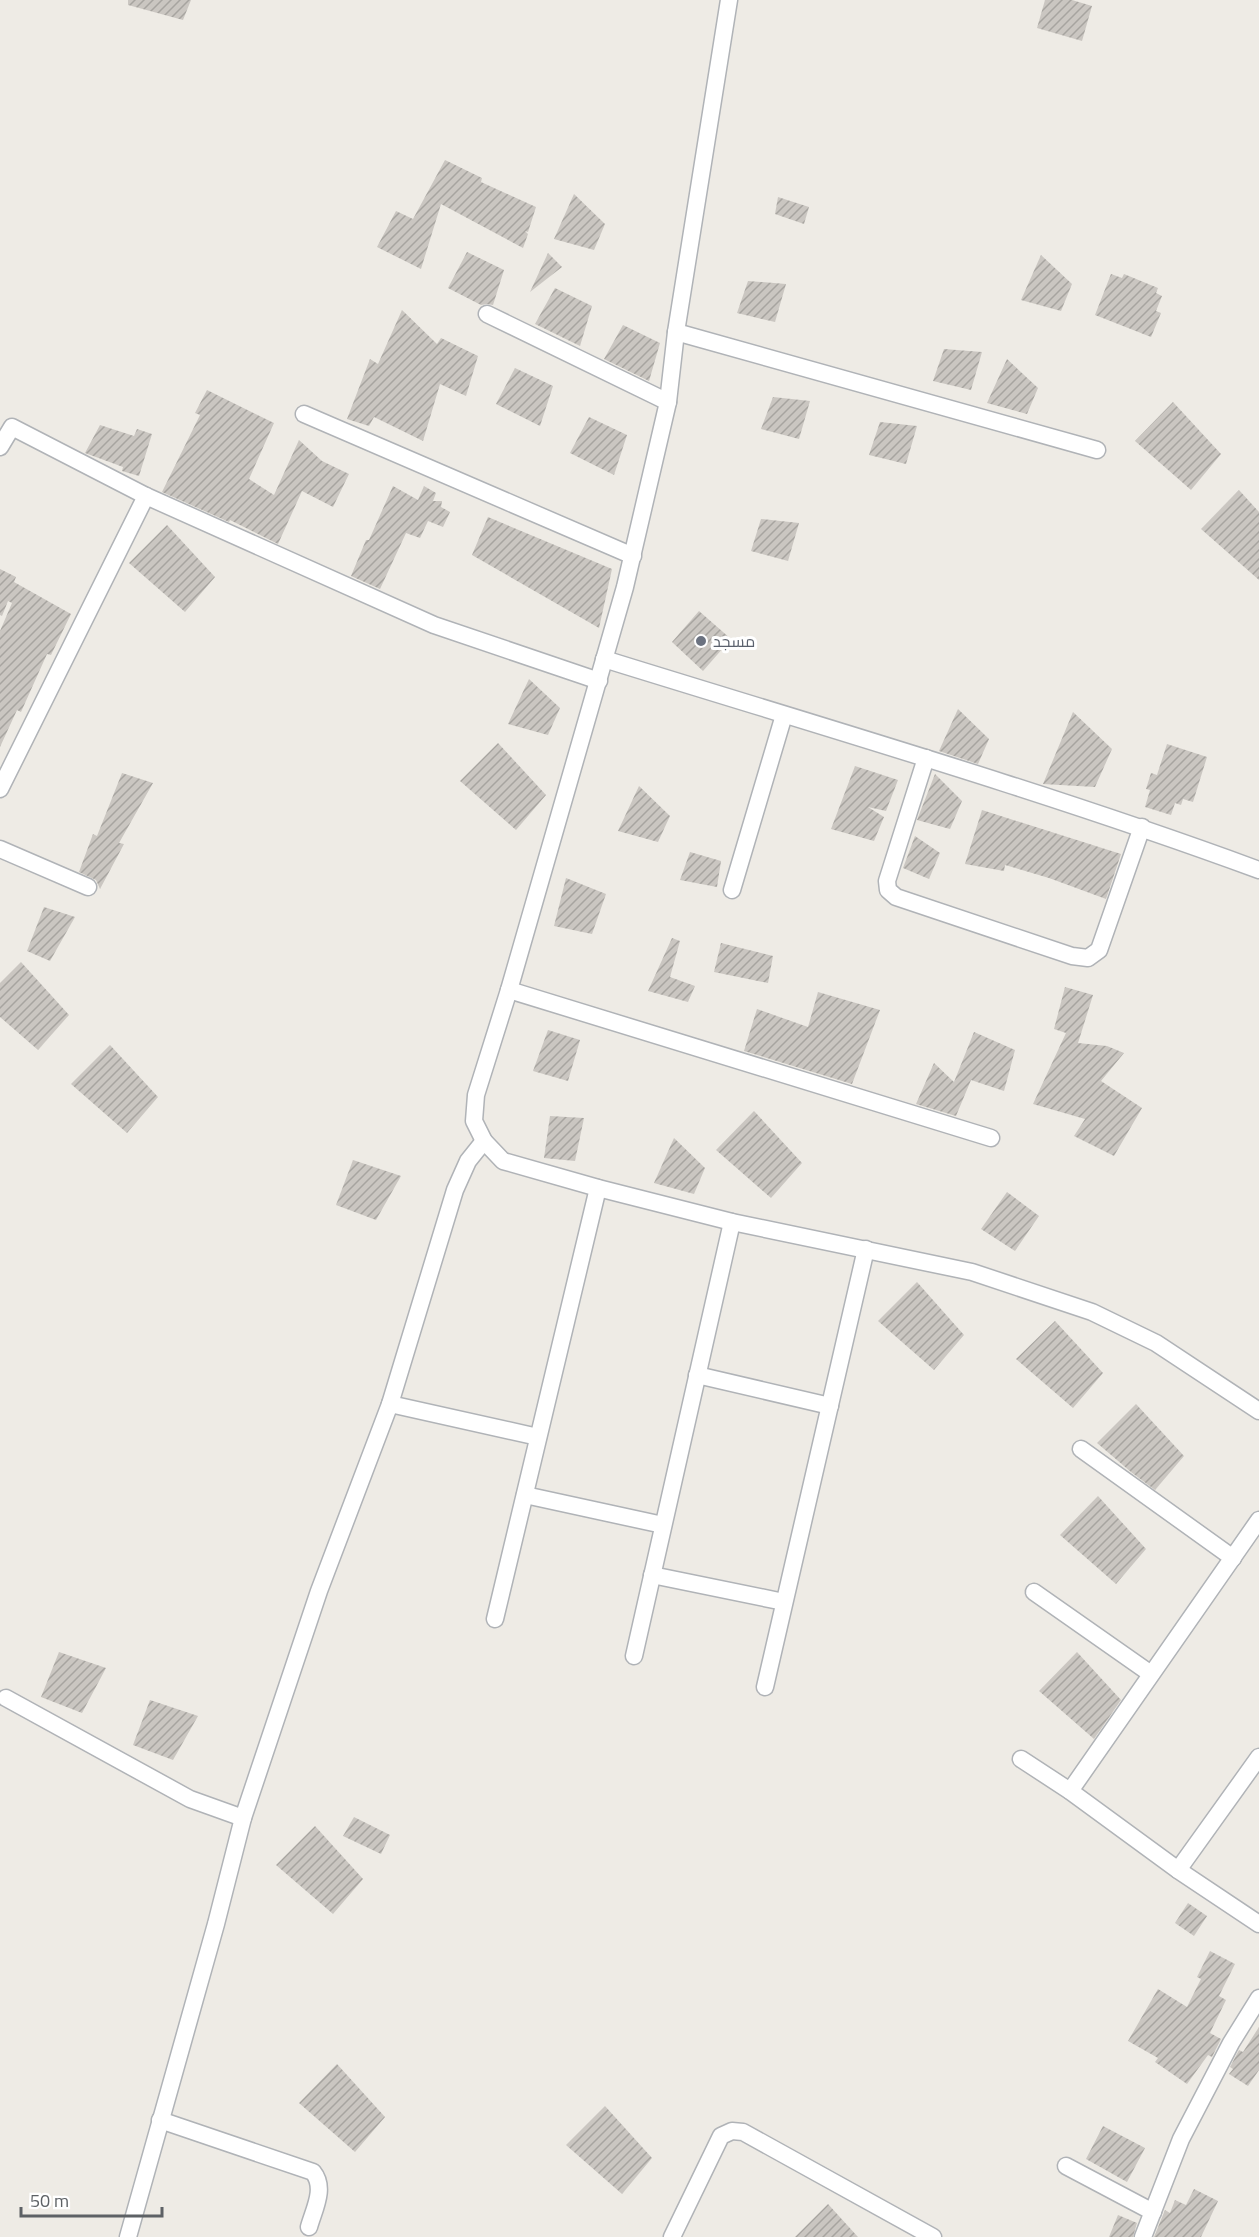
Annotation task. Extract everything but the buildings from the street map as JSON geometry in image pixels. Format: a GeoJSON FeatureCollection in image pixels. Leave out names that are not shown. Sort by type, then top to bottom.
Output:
{"type":"FeatureCollection","features":[{"type":"Feature","properties":{"kind":"street"},"geometry":{"type":"LineString","coordinates":[[729,0],[676,332],[668,402],[633,556],[509,990],[476,1095],[474,1121],[484,1141],[503,1161],[732,1222],[972,1272],[1092,1312],[1156,1343],[1259,1411]]}},
{"type":"Feature","properties":{"kind":"street"},"geometry":{"type":"LineString","coordinates":[[487,314],[668,402]]}},
{"type":"Feature","properties":{"kind":"street"},"geometry":{"type":"LineString","coordinates":[[676,332],[1097,450]]}},
{"type":"Feature","properties":{"kind":"street"},"geometry":{"type":"LineString","coordinates":[[304,414],[633,556]]}},
{"type":"Feature","properties":{"kind":"street"},"geometry":{"type":"LineString","coordinates":[[0,447],[6,424],[146,496],[434,625],[599,681]]}},
{"type":"Feature","properties":{"kind":"street"},"geometry":{"type":"LineString","coordinates":[[0,789],[146,496]]}},
{"type":"Feature","properties":{"kind":"street"},"geometry":{"type":"LineString","coordinates":[[604,659],[1142,827],[1259,870]]}},
{"type":"Feature","properties":{"kind":"street"},"geometry":{"type":"LineString","coordinates":[[732,890],[784,715]]}},
{"type":"Feature","properties":{"kind":"street"},"geometry":{"type":"LineString","coordinates":[[926,758],[887,881],[888,890],[896,897],[1072,956],[1088,958],[1099,950],[1142,827]]}},
{"type":"Feature","properties":{"kind":"street"},"geometry":{"type":"LineString","coordinates":[[0,849],[88,887]]}},
{"type":"Feature","properties":{"kind":"street"},"geometry":{"type":"LineString","coordinates":[[509,990],[991,1138]]}},
{"type":"Feature","properties":{"kind":"street"},"geometry":{"type":"LineString","coordinates":[[128,2237],[216,1924],[243,1818],[320,1592],[390,1404],[455,1190],[468,1161],[484,1141]]}},
{"type":"Feature","properties":{"kind":"street"},"geometry":{"type":"LineString","coordinates":[[495,1619],[598,1188]]}},
{"type":"Feature","properties":{"kind":"street"},"geometry":{"type":"LineString","coordinates":[[634,1656],[732,1222]]}},
{"type":"Feature","properties":{"kind":"street"},"geometry":{"type":"LineString","coordinates":[[765,1687],[866,1249]]}},
{"type":"Feature","properties":{"kind":"street"},"geometry":{"type":"LineString","coordinates":[[697,1375],[830,1406]]}},
{"type":"Feature","properties":{"kind":"street"},"geometry":{"type":"LineString","coordinates":[[390,1404],[538,1437]]}},
{"type":"Feature","properties":{"kind":"street"},"geometry":{"type":"LineString","coordinates":[[1080,1449],[1233,1558]]}},
{"type":"Feature","properties":{"kind":"street"},"geometry":{"type":"LineString","coordinates":[[525,1495],[663,1524]]}},
{"type":"Feature","properties":{"kind":"street"},"geometry":{"type":"LineString","coordinates":[[1070,1791],[1259,1520]]}},
{"type":"Feature","properties":{"kind":"street"},"geometry":{"type":"LineString","coordinates":[[652,1575],[784,1602]]}},
{"type":"Feature","properties":{"kind":"street"},"geometry":{"type":"LineString","coordinates":[[1034,1592],[1151,1674]]}},
{"type":"Feature","properties":{"kind":"street"},"geometry":{"type":"LineString","coordinates":[[6,1698],[190,1799],[243,1818]]}},
{"type":"Feature","properties":{"kind":"street"},"geometry":{"type":"LineString","coordinates":[[1178,1870],[1259,1757]]}},
{"type":"Feature","properties":{"kind":"street"},"geometry":{"type":"LineString","coordinates":[[1021,1759],[1259,1924]]}},
{"type":"Feature","properties":{"kind":"street"},"geometry":{"type":"LineString","coordinates":[[1143,2237],[1181,2139],[1231,2043],[1259,1998]]}},
{"type":"Feature","properties":{"kind":"street"},"geometry":{"type":"LineString","coordinates":[[160,2120],[313,2172],[319,2180],[320,2189],[309,2227]]}},
{"type":"Feature","properties":{"kind":"street"},"geometry":{"type":"LineString","coordinates":[[672,2237],[721,2136],[732,2131],[743,2132],[933,2237]]}},
{"type":"Feature","properties":{"kind":"street"},"geometry":{"type":"LineString","coordinates":[[1066,2166],[1153,2212]]}},
{"type":"Feature","properties":{"kind":"place","name":"مسجد"},"geometry":{"type":"Point","coordinates":[701,641]}}]}
